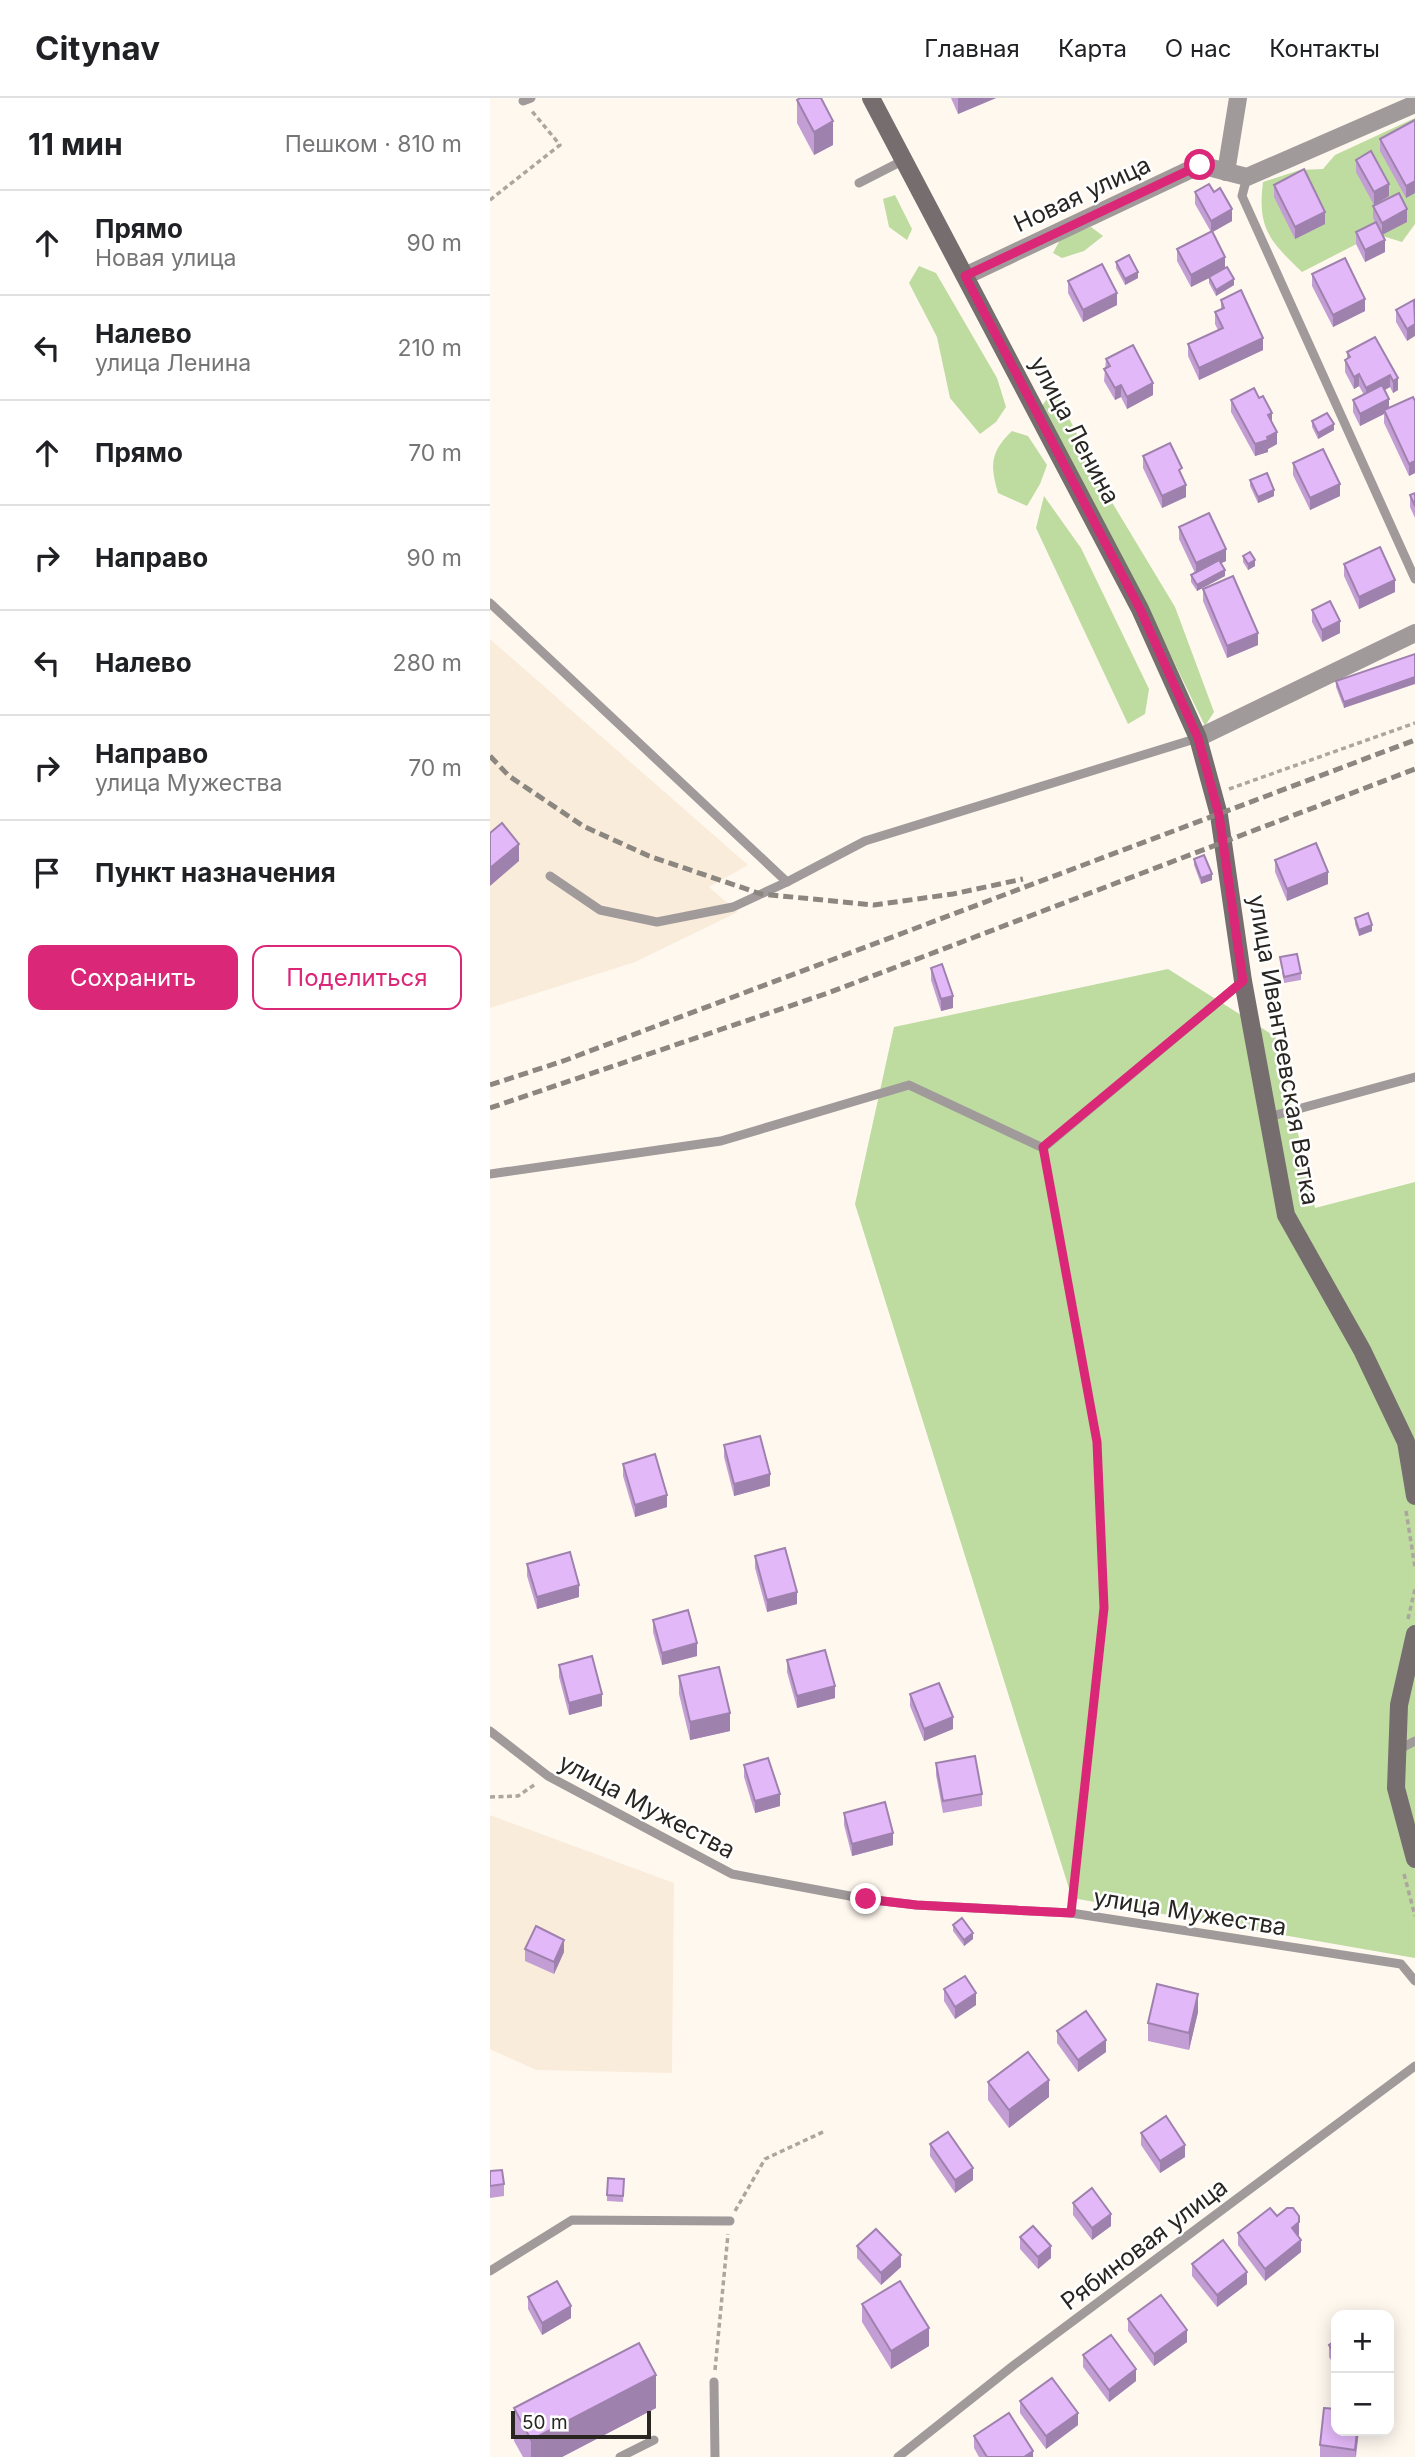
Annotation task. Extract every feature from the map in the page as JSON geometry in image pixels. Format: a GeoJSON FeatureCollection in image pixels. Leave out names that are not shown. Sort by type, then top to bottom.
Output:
{"type":"FeatureCollection","features":[{"type":"Feature","properties":{"kind":"main road","name":"улица Ленина"},"geometry":{"type":"LineString","coordinates":[[871,98],[1140,609],[1198,738],[1214,794]]}},
{"type":"Feature","properties":{"kind":"main road","name":"улица Ивантеевская Ветка"},"geometry":{"type":"LineString","coordinates":[[1214,794],[1243,981],[1286,1215],[1362,1350],[1406,1442],[1415,1496]]}},
{"type":"Feature","properties":{"kind":"main road"},"geometry":{"type":"LineString","coordinates":[[1415,1634],[1399,1705],[1396,1788],[1415,1859]]}},
{"type":"Feature","properties":{"kind":"street"},"geometry":{"type":"LineString","coordinates":[[1226,172],[1238,98]]}},
{"type":"Feature","properties":{"kind":"street"},"geometry":{"type":"LineString","coordinates":[[1247,177],[1415,104]]}},
{"type":"Feature","properties":{"kind":"street","name":"Новая улица"},"geometry":{"type":"LineString","coordinates":[[965,276],[1200,165],[1247,177]]}},
{"type":"Feature","properties":{"kind":"street"},"geometry":{"type":"LineString","coordinates":[[1198,738],[1415,633]]}},
{"type":"Feature","properties":{"kind":"lane"},"geometry":{"type":"LineString","coordinates":[[859,183],[904,160]]}},
{"type":"Feature","properties":{"kind":"lane"},"geometry":{"type":"LineString","coordinates":[[1247,177],[1242,197],[1415,579]]}},
{"type":"Feature","properties":{"kind":"lane"},"geometry":{"type":"LineString","coordinates":[[490,603],[787,882]]}},
{"type":"Feature","properties":{"kind":"lane"},"geometry":{"type":"LineString","coordinates":[[550,876],[600,910],[657,922],[733,906],[787,882],[866,841],[1198,738]]}},
{"type":"Feature","properties":{"kind":"lane"},"geometry":{"type":"LineString","coordinates":[[490,1174],[721,1140],[909,1085],[1043,1147],[1243,981]]}},
{"type":"Feature","properties":{"kind":"lane"},"geometry":{"type":"LineString","coordinates":[[1269,1117],[1415,1077]]}},
{"type":"Feature","properties":{"kind":"lane","name":"улица Мужества"},"geometry":{"type":"LineString","coordinates":[[490,1731],[548,1776],[733,1874],[866,1899],[916,1905],[1071,1913],[1401,1964],[1415,1980]]}},
{"type":"Feature","properties":{"kind":"lane"},"geometry":{"type":"LineString","coordinates":[[1398,1750],[1415,1741]]}},
{"type":"Feature","properties":{"kind":"lane","name":"Рябиновая улица"},"geometry":{"type":"LineString","coordinates":[[898,2457],[1025,2356],[1415,2066]]}},
{"type":"Feature","properties":{"kind":"lane"},"geometry":{"type":"LineString","coordinates":[[490,2271],[572,2220],[730,2221]]}},
{"type":"Feature","properties":{"kind":"lane"},"geometry":{"type":"LineString","coordinates":[[714,2382],[715,2457]]}},
{"type":"Feature","properties":{"kind":"lane"},"geometry":{"type":"LineString","coordinates":[[620,2457],[654,2440]]}},
{"type":"Feature","properties":{"kind":"path"},"geometry":{"type":"LineString","coordinates":[[490,200],[560,145],[527,99]]}},
{"type":"Feature","properties":{"kind":"path"},"geometry":{"type":"LineString","coordinates":[[1214,794],[1415,723]]}},
{"type":"Feature","properties":{"kind":"path"},"geometry":{"type":"LineString","coordinates":[[1043,1147],[1097,1442],[1104,1608],[1071,1913]]}},
{"type":"Feature","properties":{"kind":"path"},"geometry":{"type":"LineString","coordinates":[[490,1797],[518,1796],[548,1776]]}},
{"type":"Feature","properties":{"kind":"path"},"geometry":{"type":"LineString","coordinates":[[714,2382],[730,2221],[765,2159],[825,2132]]}},
{"type":"Feature","properties":{"kind":"shaded area"},"geometry":{"type":"Polygon","coordinates":[[[490,639],[748,865],[709,887],[738,912],[635,962],[490,1008],[490,639]]]}},
{"type":"Feature","properties":{"kind":"shaded area"},"geometry":{"type":"Polygon","coordinates":[[[490,1815],[674,1883],[672,2073],[536,2070],[490,2049],[490,1815]]]}},
{"type":"Feature","properties":{"kind":"green space"},"geometry":{"type":"Polygon","coordinates":[[[1415,118],[1415,224],[1402,242],[1376,234],[1302,272],[1268,233],[1262,212],[1263,182],[1300,170],[1323,169],[1335,155],[1415,118]]]}},
{"type":"Feature","properties":{"kind":"green space"},"geometry":{"type":"Polygon","coordinates":[[[895,195],[912,229],[907,240],[889,227],[883,199],[895,195]]]}},
{"type":"Feature","properties":{"kind":"green space"},"geometry":{"type":"Polygon","coordinates":[[[1091,227],[1103,236],[1084,251],[1062,258],[1053,253],[1061,238],[1091,227]]]}},
{"type":"Feature","properties":{"kind":"green space"},"geometry":{"type":"Polygon","coordinates":[[[919,266],[936,273],[997,378],[1006,407],[996,422],[980,434],[950,398],[937,337],[909,283],[919,266]]]}},
{"type":"Feature","properties":{"kind":"green space"},"geometry":{"type":"Polygon","coordinates":[[[1054,389],[1113,504],[1175,607],[1214,712],[1205,726],[1159,631],[1039,410],[1054,389]]]}},
{"type":"Feature","properties":{"kind":"green space"},"geometry":{"type":"Polygon","coordinates":[[[1012,431],[1028,436],[1047,465],[1027,506],[998,493],[995,483],[993,467],[996,452],[1012,431]]]}},
{"type":"Feature","properties":{"kind":"green space"},"geometry":{"type":"Polygon","coordinates":[[[1044,496],[1081,548],[1149,689],[1145,714],[1128,724],[1036,528],[1044,496]]]}},
{"type":"Feature","properties":{"kind":"green space"},"geometry":{"type":"Polygon","coordinates":[[[1168,969],[1276,1037],[1315,1208],[1415,1182],[1415,1958],[1072,1898],[855,1204],[894,1027],[1168,969]]]}},
{"type":"Feature","properties":{"kind":"building"},"geometry":{"type":"Polygon","coordinates":[[[821,98],[833,121],[814,132],[797,100],[821,98]]]}},
{"type":"Feature","properties":{"kind":"building"},"geometry":{"type":"Polygon","coordinates":[[[1415,120],[1415,181],[1406,186],[1380,139],[1415,120]]]}},
{"type":"Feature","properties":{"kind":"building"},"geometry":{"type":"Polygon","coordinates":[[[1371,151],[1389,184],[1374,192],[1356,160],[1371,151]]]}},
{"type":"Feature","properties":{"kind":"building"},"geometry":{"type":"Polygon","coordinates":[[[1304,169],[1325,212],[1295,227],[1274,185],[1304,169]]]}},
{"type":"Feature","properties":{"kind":"building"},"geometry":{"type":"Polygon","coordinates":[[[1209,184],[1214,192],[1220,188],[1232,209],[1211,221],[1195,192],[1209,184]]]}},
{"type":"Feature","properties":{"kind":"building"},"geometry":{"type":"Polygon","coordinates":[[[1399,193],[1407,209],[1382,223],[1373,206],[1399,193]]]}},
{"type":"Feature","properties":{"kind":"building"},"geometry":{"type":"Polygon","coordinates":[[[1376,222],[1385,240],[1365,250],[1356,232],[1376,222]]]}},
{"type":"Feature","properties":{"kind":"building"},"geometry":{"type":"Polygon","coordinates":[[[1212,231],[1225,257],[1191,275],[1177,249],[1212,231]]]}},
{"type":"Feature","properties":{"kind":"building"},"geometry":{"type":"Polygon","coordinates":[[[1129,255],[1138,272],[1125,279],[1116,262],[1129,255]]]}},
{"type":"Feature","properties":{"kind":"building"},"geometry":{"type":"Polygon","coordinates":[[[1345,258],[1365,299],[1333,315],[1312,274],[1345,258]]]}},
{"type":"Feature","properties":{"kind":"building"},"geometry":{"type":"Polygon","coordinates":[[[1102,264],[1117,293],[1083,310],[1068,281],[1102,264]]]}},
{"type":"Feature","properties":{"kind":"building"},"geometry":{"type":"Polygon","coordinates":[[[1227,267],[1234,279],[1216,290],[1209,277],[1227,267]]]}},
{"type":"Feature","properties":{"kind":"building"},"geometry":{"type":"Polygon","coordinates":[[[1241,290],[1263,338],[1199,368],[1188,344],[1223,328],[1215,312],[1224,308],[1221,300],[1241,290]]]}},
{"type":"Feature","properties":{"kind":"building"},"geometry":{"type":"Polygon","coordinates":[[[1414,300],[1415,324],[1407,329],[1396,310],[1414,300]]]}},
{"type":"Feature","properties":{"kind":"building"},"geometry":{"type":"Polygon","coordinates":[[[1375,337],[1398,378],[1393,381],[1390,375],[1366,388],[1359,374],[1354,377],[1345,360],[1350,357],[1347,352],[1375,337]]]}},
{"type":"Feature","properties":{"kind":"building"},"geometry":{"type":"Polygon","coordinates":[[[1133,345],[1153,383],[1127,397],[1121,385],[1115,388],[1104,369],[1110,366],[1106,359],[1133,345]]]}},
{"type":"Feature","properties":{"kind":"building"},"geometry":{"type":"Polygon","coordinates":[[[1382,385],[1389,399],[1360,414],[1353,400],[1382,385]]]}},
{"type":"Feature","properties":{"kind":"building"},"geometry":{"type":"Polygon","coordinates":[[[1254,388],[1259,398],[1263,396],[1272,413],[1268,415],[1277,432],[1267,437],[1268,440],[1255,444],[1231,400],[1254,388]]]}},
{"type":"Feature","properties":{"kind":"building"},"geometry":{"type":"Polygon","coordinates":[[[1413,397],[1415,461],[1409,464],[1384,410],[1413,397]]]}},
{"type":"Feature","properties":{"kind":"building"},"geometry":{"type":"Polygon","coordinates":[[[1327,413],[1334,424],[1318,433],[1312,421],[1327,413]]]}},
{"type":"Feature","properties":{"kind":"building"},"geometry":{"type":"Polygon","coordinates":[[[1170,443],[1182,468],[1179,470],[1186,485],[1162,496],[1143,456],[1170,443]]]}},
{"type":"Feature","properties":{"kind":"building"},"geometry":{"type":"Polygon","coordinates":[[[1323,449],[1340,484],[1310,498],[1293,463],[1323,449]]]}},
{"type":"Feature","properties":{"kind":"building"},"geometry":{"type":"Polygon","coordinates":[[[1267,473],[1274,490],[1258,497],[1250,480],[1267,473]]]}},
{"type":"Feature","properties":{"kind":"building"},"geometry":{"type":"Polygon","coordinates":[[[1415,493],[1415,506],[1410,495],[1415,493]]]}},
{"type":"Feature","properties":{"kind":"building"},"geometry":{"type":"Polygon","coordinates":[[[1209,513],[1226,549],[1196,563],[1179,527],[1209,513]]]}},
{"type":"Feature","properties":{"kind":"building"},"geometry":{"type":"Polygon","coordinates":[[[1380,547],[1395,580],[1359,597],[1344,564],[1380,547]]]}},
{"type":"Feature","properties":{"kind":"building"},"geometry":{"type":"Polygon","coordinates":[[[1250,552],[1255,560],[1248,564],[1243,556],[1250,552]]]}},
{"type":"Feature","properties":{"kind":"building"},"geometry":{"type":"Polygon","coordinates":[[[1219,560],[1225,570],[1197,585],[1191,575],[1219,560]]]}},
{"type":"Feature","properties":{"kind":"building"},"geometry":{"type":"Polygon","coordinates":[[[1233,576],[1258,633],[1227,646],[1203,589],[1233,576]]]}},
{"type":"Feature","properties":{"kind":"building"},"geometry":{"type":"Polygon","coordinates":[[[1330,601],[1340,621],[1322,630],[1312,610],[1330,601]]]}},
{"type":"Feature","properties":{"kind":"building"},"geometry":{"type":"Polygon","coordinates":[[[1415,654],[1415,677],[1344,702],[1336,681],[1415,654]]]}},
{"type":"Feature","properties":{"kind":"building"},"geometry":{"type":"Polygon","coordinates":[[[502,823],[519,844],[490,868],[490,833],[502,823]]]}},
{"type":"Feature","properties":{"kind":"building"},"geometry":{"type":"Polygon","coordinates":[[[1316,843],[1328,872],[1287,889],[1275,860],[1316,843]]]}},
{"type":"Feature","properties":{"kind":"building"},"geometry":{"type":"Polygon","coordinates":[[[1204,855],[1212,874],[1201,878],[1194,859],[1204,855]]]}},
{"type":"Feature","properties":{"kind":"building"},"geometry":{"type":"Polygon","coordinates":[[[1368,913],[1372,925],[1359,930],[1355,918],[1368,913]]]}},
{"type":"Feature","properties":{"kind":"building"},"geometry":{"type":"Polygon","coordinates":[[[1297,954],[1301,973],[1284,977],[1280,957],[1297,954]]]}},
{"type":"Feature","properties":{"kind":"building"},"geometry":{"type":"Polygon","coordinates":[[[942,964],[953,996],[941,999],[931,968],[942,964]]]}},
{"type":"Feature","properties":{"kind":"building"},"geometry":{"type":"Polygon","coordinates":[[[760,1436],[770,1474],[734,1484],[724,1445],[760,1436]]]}},
{"type":"Feature","properties":{"kind":"building"},"geometry":{"type":"Polygon","coordinates":[[[655,1454],[667,1495],[635,1505],[623,1464],[655,1454]]]}},
{"type":"Feature","properties":{"kind":"building"},"geometry":{"type":"Polygon","coordinates":[[[785,1548],[797,1592],[767,1600],[755,1556],[785,1548]]]}},
{"type":"Feature","properties":{"kind":"building"},"geometry":{"type":"Polygon","coordinates":[[[570,1552],[579,1585],[537,1597],[527,1564],[570,1552]]]}},
{"type":"Feature","properties":{"kind":"building"},"geometry":{"type":"Polygon","coordinates":[[[688,1610],[697,1643],[662,1653],[653,1620],[688,1610]]]}},
{"type":"Feature","properties":{"kind":"building"},"geometry":{"type":"Polygon","coordinates":[[[825,1650],[835,1686],[797,1696],[787,1660],[825,1650]]]}},
{"type":"Feature","properties":{"kind":"building"},"geometry":{"type":"Polygon","coordinates":[[[592,1656],[602,1694],[569,1703],[559,1665],[592,1656]]]}},
{"type":"Feature","properties":{"kind":"building"},"geometry":{"type":"Polygon","coordinates":[[[719,1667],[730,1713],[690,1722],[679,1676],[719,1667]]]}},
{"type":"Feature","properties":{"kind":"building"},"geometry":{"type":"Polygon","coordinates":[[[939,1683],[953,1717],[924,1729],[910,1694],[939,1683]]]}},
{"type":"Feature","properties":{"kind":"building"},"geometry":{"type":"Polygon","coordinates":[[[975,1756],[982,1794],[943,1801],[936,1763],[975,1756]]]}},
{"type":"Feature","properties":{"kind":"building"},"geometry":{"type":"Polygon","coordinates":[[[768,1758],[780,1794],[755,1801],[744,1765],[768,1758]]]}},
{"type":"Feature","properties":{"kind":"building"},"geometry":{"type":"Polygon","coordinates":[[[885,1802],[893,1833],[852,1844],[844,1813],[885,1802]]]}},
{"type":"Feature","properties":{"kind":"building"},"geometry":{"type":"Polygon","coordinates":[[[962,1918],[973,1933],[964,1940],[953,1925],[962,1918]]]}},
{"type":"Feature","properties":{"kind":"building"},"geometry":{"type":"Polygon","coordinates":[[[536,1926],[564,1940],[554,1962],[525,1949],[536,1926]]]}},
{"type":"Feature","properties":{"kind":"building"},"geometry":{"type":"Polygon","coordinates":[[[965,1976],[976,1993],[955,2007],[944,1989],[965,1976]]]}},
{"type":"Feature","properties":{"kind":"building"},"geometry":{"type":"Polygon","coordinates":[[[1157,1984],[1198,1994],[1189,2033],[1148,2023],[1157,1984]]]}},
{"type":"Feature","properties":{"kind":"building"},"geometry":{"type":"Polygon","coordinates":[[[1086,2011],[1106,2040],[1078,2060],[1057,2031],[1086,2011]]]}},
{"type":"Feature","properties":{"kind":"building"},"geometry":{"type":"Polygon","coordinates":[[[1028,2052],[1049,2080],[1009,2110],[988,2082],[1028,2052]]]}},
{"type":"Feature","properties":{"kind":"building"},"geometry":{"type":"Polygon","coordinates":[[[1166,2116],[1185,2145],[1160,2161],[1141,2133],[1166,2116]]]}},
{"type":"Feature","properties":{"kind":"building"},"geometry":{"type":"Polygon","coordinates":[[[948,2132],[973,2168],[955,2180],[930,2144],[948,2132]]]}},
{"type":"Feature","properties":{"kind":"building"},"geometry":{"type":"Polygon","coordinates":[[[502,2170],[504,2184],[490,2186],[490,2171],[502,2170]]]}},
{"type":"Feature","properties":{"kind":"building"},"geometry":{"type":"Polygon","coordinates":[[[608,2178],[624,2179],[623,2196],[607,2195],[608,2178]]]}},
{"type":"Feature","properties":{"kind":"building"},"geometry":{"type":"Polygon","coordinates":[[[1092,2188],[1111,2214],[1092,2228],[1073,2203],[1092,2188]]]}},
{"type":"Feature","properties":{"kind":"building"},"geometry":{"type":"Polygon","coordinates":[[[1270,2208],[1277,2216],[1287,2208],[1293,2208],[1299,2216],[1299,2222],[1292,2228],[1301,2240],[1265,2269],[1238,2233],[1270,2208]]]}},
{"type":"Feature","properties":{"kind":"building"},"geometry":{"type":"Polygon","coordinates":[[[1033,2226],[1051,2246],[1038,2257],[1020,2237],[1033,2226]]]}},
{"type":"Feature","properties":{"kind":"building"},"geometry":{"type":"Polygon","coordinates":[[[876,2229],[901,2255],[881,2273],[857,2246],[876,2229]]]}},
{"type":"Feature","properties":{"kind":"building"},"geometry":{"type":"Polygon","coordinates":[[[1223,2240],[1247,2272],[1217,2295],[1192,2264],[1223,2240]]]}},
{"type":"Feature","properties":{"kind":"building"},"geometry":{"type":"Polygon","coordinates":[[[557,2281],[571,2306],[542,2323],[528,2297],[557,2281]]]}},
{"type":"Feature","properties":{"kind":"building"},"geometry":{"type":"Polygon","coordinates":[[[900,2281],[929,2328],[891,2351],[862,2304],[900,2281]]]}},
{"type":"Feature","properties":{"kind":"building"},"geometry":{"type":"Polygon","coordinates":[[[1161,2295],[1187,2330],[1154,2354],[1128,2319],[1161,2295]]]}},
{"type":"Feature","properties":{"kind":"building"},"geometry":{"type":"Polygon","coordinates":[[[1111,2335],[1136,2369],[1109,2390],[1083,2355],[1111,2335]]]}},
{"type":"Feature","properties":{"kind":"building"},"geometry":{"type":"Polygon","coordinates":[[[639,2343],[656,2375],[531,2440],[514,2408],[639,2343]]]}},
{"type":"Feature","properties":{"kind":"building"},"geometry":{"type":"Polygon","coordinates":[[[1052,2378],[1078,2413],[1046,2436],[1020,2401],[1052,2378]]]}},
{"type":"Feature","properties":{"kind":"building"},"geometry":{"type":"Polygon","coordinates":[[[1324,2408],[1331,2409],[1331,2436],[1356,2436],[1355,2450],[1320,2445],[1324,2408]]]}},
{"type":"Feature","properties":{"kind":"building"},"geometry":{"type":"Polygon","coordinates":[[[1009,2413],[1033,2451],[1024,2457],[987,2457],[974,2436],[1009,2413]]]}},
{"type":"Feature","properties":{"kind":"railway"},"geometry":{"type":"LineString","coordinates":[[490,1085],[566,1060],[1415,740]]}},
{"type":"Feature","properties":{"kind":"railway"},"geometry":{"type":"LineString","coordinates":[[490,756],[509,776],[583,826],[649,856],[761,894],[874,905],[953,894],[1023,879]]}},
{"type":"Feature","properties":{"kind":"railway"},"geometry":{"type":"LineString","coordinates":[[490,1108],[828,993],[1415,769]]}},
{"type":"Feature","properties":{"kind":"route"},"geometry":{"type":"LineString","coordinates":[[866,1899],[916,1905],[1071,1913],[1104,1608],[1097,1442],[1043,1147],[1243,981],[1219,815],[1198,738],[1140,609],[965,276],[1200,165]]}}]}
